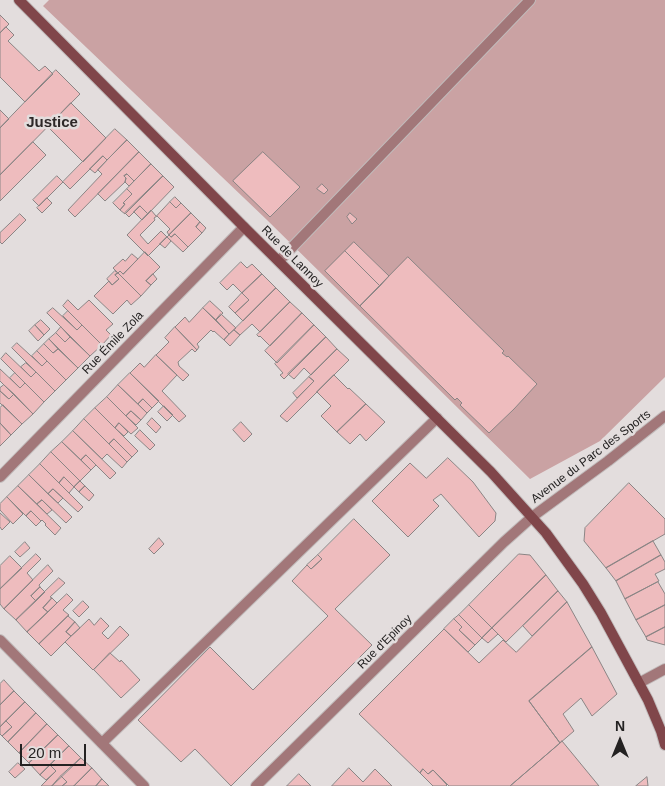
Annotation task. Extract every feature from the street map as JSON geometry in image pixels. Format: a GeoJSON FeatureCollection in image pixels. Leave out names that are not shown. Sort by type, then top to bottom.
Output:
{"type":"FeatureCollection","features":[{"type":"Feature","properties":{"kind":"main road","name":"Rue de Lannoy"},"geometry":{"type":"LineString","coordinates":[[19,0],[491,472],[546,533],[592,598],[639,683],[655,716],[665,745]]}},
{"type":"Feature","properties":{"kind":"street"},"geometry":{"type":"LineString","coordinates":[[278,261],[530,0]]}},
{"type":"Feature","properties":{"kind":"street","name":"Rue Émile Zola"},"geometry":{"type":"LineString","coordinates":[[0,478],[244,227]]}},
{"type":"Feature","properties":{"kind":"street","name":"Avenue du Parc des Sports"},"geometry":{"type":"LineString","coordinates":[[532,517],[665,416]]}},
{"type":"Feature","properties":{"kind":"street"},"geometry":{"type":"LineString","coordinates":[[102,743],[437,418]]}},
{"type":"Feature","properties":{"kind":"street","name":"Rue d'Epinoy"},"geometry":{"type":"LineString","coordinates":[[256,786],[504,542],[532,517]]}},
{"type":"Feature","properties":{"kind":"street"},"geometry":{"type":"LineString","coordinates":[[0,640],[144,786]]}},
{"type":"Feature","properties":{"kind":"street"},"geometry":{"type":"LineString","coordinates":[[639,683],[665,669]]}},
{"type":"Feature","properties":{"kind":"shaded area"},"geometry":{"type":"Polygon","coordinates":[[[49,0],[665,0],[665,377],[600,441],[530,479],[266,219],[43,6],[49,0]]]}},
{"type":"Feature","properties":{"kind":"building"},"geometry":{"type":"Polygon","coordinates":[[[0,15],[9,24],[0,33],[0,15]]]}},
{"type":"Feature","properties":{"kind":"building"},"geometry":{"type":"Polygon","coordinates":[[[6,27],[14,35],[8,41],[39,71],[45,66],[53,74],[25,102],[0,77],[0,33],[6,27]]]}},
{"type":"Feature","properties":{"kind":"building"},"geometry":{"type":"Polygon","coordinates":[[[56,70],[80,94],[0,175],[0,128],[56,70]]]}},
{"type":"Feature","properties":{"kind":"building"},"geometry":{"type":"Polygon","coordinates":[[[71,103],[106,138],[83,162],[48,127],[71,103]]]}},
{"type":"Feature","properties":{"kind":"building"},"geometry":{"type":"Polygon","coordinates":[[[0,110],[9,119],[0,128],[0,110]]]}},
{"type":"Feature","properties":{"kind":"building"},"geometry":{"type":"Polygon","coordinates":[[[115,129],[127,140],[107,160],[103,156],[70,189],[63,182],[115,129]]]}},
{"type":"Feature","properties":{"kind":"building"},"geometry":{"type":"Polygon","coordinates":[[[127,140],[139,152],[75,217],[68,210],[102,174],[98,170],[127,140]]]}},
{"type":"Feature","properties":{"kind":"building"},"geometry":{"type":"Polygon","coordinates":[[[33,142],[46,155],[0,201],[0,175],[33,142]]]}},
{"type":"Feature","properties":{"kind":"building"},"geometry":{"type":"Polygon","coordinates":[[[139,152],[151,164],[134,181],[127,174],[124,176],[126,178],[125,182],[105,201],[98,194],[139,152]]]}},
{"type":"Feature","properties":{"kind":"building"},"geometry":{"type":"Polygon","coordinates":[[[263,152],[300,187],[270,217],[233,181],[263,152]]]}},
{"type":"Feature","properties":{"kind":"building"},"geometry":{"type":"Polygon","coordinates":[[[103,156],[107,160],[95,173],[90,169],[103,156]]]}},
{"type":"Feature","properties":{"kind":"building"},"geometry":{"type":"Polygon","coordinates":[[[151,164],[163,176],[125,214],[120,210],[125,204],[123,203],[132,194],[127,189],[151,164]]]}},
{"type":"Feature","properties":{"kind":"building"},"geometry":{"type":"Polygon","coordinates":[[[127,174],[134,181],[129,186],[125,182],[126,178],[124,176],[127,174]]]}},
{"type":"Feature","properties":{"kind":"building"},"geometry":{"type":"Polygon","coordinates":[[[57,176],[63,182],[39,206],[33,200],[57,176]]]}},
{"type":"Feature","properties":{"kind":"building"},"geometry":{"type":"Polygon","coordinates":[[[163,176],[174,187],[148,214],[140,206],[129,217],[125,213],[163,176]]]}},
{"type":"Feature","properties":{"kind":"building"},"geometry":{"type":"Polygon","coordinates":[[[322,184],[328,190],[324,194],[317,189],[322,184]]]}},
{"type":"Feature","properties":{"kind":"building"},"geometry":{"type":"Polygon","coordinates":[[[127,189],[132,194],[123,203],[125,204],[120,210],[113,203],[127,189]]]}},
{"type":"Feature","properties":{"kind":"building"},"geometry":{"type":"Polygon","coordinates":[[[175,197],[181,203],[176,208],[170,202],[175,197]]]}},
{"type":"Feature","properties":{"kind":"building"},"geometry":{"type":"Polygon","coordinates":[[[47,198],[52,203],[42,213],[37,208],[47,198]]]}},
{"type":"Feature","properties":{"kind":"building"},"geometry":{"type":"Polygon","coordinates":[[[170,202],[176,208],[181,203],[191,213],[169,235],[167,232],[170,229],[157,216],[154,218],[155,220],[140,235],[148,244],[161,231],[167,237],[148,256],[127,235],[151,210],[156,216],[170,202]]]}},
{"type":"Feature","properties":{"kind":"building"},"geometry":{"type":"Polygon","coordinates":[[[140,206],[148,214],[142,220],[134,212],[140,206]]]}},
{"type":"Feature","properties":{"kind":"building"},"geometry":{"type":"Polygon","coordinates":[[[191,213],[200,222],[196,227],[202,233],[188,247],[175,234],[171,237],[169,235],[191,213]]]}},
{"type":"Feature","properties":{"kind":"building"},"geometry":{"type":"Polygon","coordinates":[[[350,213],[357,219],[352,224],[347,217],[350,213]]]}},
{"type":"Feature","properties":{"kind":"building"},"geometry":{"type":"Polygon","coordinates":[[[20,214],[26,220],[2,244],[0,242],[0,233],[20,214]]]}},
{"type":"Feature","properties":{"kind":"building"},"geometry":{"type":"Polygon","coordinates":[[[200,222],[206,228],[202,233],[196,227],[200,222]]]}},
{"type":"Feature","properties":{"kind":"building"},"geometry":{"type":"Polygon","coordinates":[[[175,234],[188,247],[183,252],[167,237],[175,234]]]}},
{"type":"Feature","properties":{"kind":"building"},"geometry":{"type":"Polygon","coordinates":[[[167,237],[171,241],[165,248],[160,244],[167,237]]]}},
{"type":"Feature","properties":{"kind":"building"},"geometry":{"type":"Polygon","coordinates":[[[354,242],[389,276],[380,286],[345,251],[354,242]]]}},
{"type":"Feature","properties":{"kind":"building"},"geometry":{"type":"Polygon","coordinates":[[[345,251],[380,286],[360,306],[325,271],[345,251]]]}},
{"type":"Feature","properties":{"kind":"building"},"geometry":{"type":"Polygon","coordinates":[[[145,252],[160,267],[146,281],[151,285],[141,296],[118,273],[120,271],[123,274],[145,252]]]}},
{"type":"Feature","properties":{"kind":"building"},"geometry":{"type":"Polygon","coordinates":[[[132,254],[138,259],[123,274],[120,271],[118,273],[113,268],[123,259],[125,261],[132,254]]]}},
{"type":"Feature","properties":{"kind":"building"},"geometry":{"type":"Polygon","coordinates":[[[408,257],[504,351],[502,353],[508,356],[537,384],[489,433],[460,405],[462,403],[457,398],[455,400],[360,306],[408,257]]]}},
{"type":"Feature","properties":{"kind":"building"},"geometry":{"type":"Polygon","coordinates":[[[241,262],[247,268],[252,264],[262,274],[242,293],[233,284],[227,290],[220,283],[241,262]]]}},
{"type":"Feature","properties":{"kind":"building"},"geometry":{"type":"Polygon","coordinates":[[[115,271],[118,273],[115,275],[119,279],[112,285],[107,279],[115,271]]]}},
{"type":"Feature","properties":{"kind":"building"},"geometry":{"type":"Polygon","coordinates":[[[118,273],[141,296],[131,305],[127,300],[113,314],[94,296],[109,281],[112,285],[119,279],[115,275],[118,273]]]}},
{"type":"Feature","properties":{"kind":"building"},"geometry":{"type":"Polygon","coordinates":[[[153,274],[157,279],[151,285],[146,281],[153,274]]]}},
{"type":"Feature","properties":{"kind":"building"},"geometry":{"type":"Polygon","coordinates":[[[262,274],[276,288],[243,321],[235,313],[249,300],[242,293],[262,274]]]}},
{"type":"Feature","properties":{"kind":"building"},"geometry":{"type":"Polygon","coordinates":[[[276,288],[290,302],[260,332],[252,324],[240,335],[234,330],[276,288]]]}},
{"type":"Feature","properties":{"kind":"building"},"geometry":{"type":"Polygon","coordinates":[[[242,293],[249,300],[235,313],[229,307],[242,293]]]}},
{"type":"Feature","properties":{"kind":"building"},"geometry":{"type":"Polygon","coordinates":[[[68,300],[78,310],[89,300],[113,324],[106,330],[111,335],[102,345],[63,306],[68,300]]]}},
{"type":"Feature","properties":{"kind":"building"},"geometry":{"type":"Polygon","coordinates":[[[210,301],[223,313],[216,320],[203,308],[210,301]]]}},
{"type":"Feature","properties":{"kind":"building"},"geometry":{"type":"Polygon","coordinates":[[[290,302],[302,313],[270,346],[257,335],[290,302]]]}},
{"type":"Feature","properties":{"kind":"building"},"geometry":{"type":"Polygon","coordinates":[[[53,308],[77,330],[82,325],[102,345],[90,356],[47,313],[53,308]]]}},
{"type":"Feature","properties":{"kind":"building"},"geometry":{"type":"Polygon","coordinates":[[[203,308],[229,334],[224,340],[211,330],[197,344],[199,347],[197,350],[175,327],[185,317],[189,322],[203,308]]]}},
{"type":"Feature","properties":{"kind":"building"},"geometry":{"type":"Polygon","coordinates":[[[68,311],[82,325],[77,330],[63,316],[68,311]]]}},
{"type":"Feature","properties":{"kind":"building"},"geometry":{"type":"Polygon","coordinates":[[[302,313],[314,325],[277,363],[265,351],[302,313]]]}},
{"type":"Feature","properties":{"kind":"building"},"geometry":{"type":"Polygon","coordinates":[[[221,314],[236,328],[229,334],[216,320],[221,314]]]}},
{"type":"Feature","properties":{"kind":"building"},"geometry":{"type":"Polygon","coordinates":[[[41,320],[50,329],[44,335],[35,325],[41,320]]]}},
{"type":"Feature","properties":{"kind":"building"},"geometry":{"type":"Polygon","coordinates":[[[35,325],[44,335],[38,341],[29,331],[35,325]]]}},
{"type":"Feature","properties":{"kind":"building"},"geometry":{"type":"Polygon","coordinates":[[[314,325],[326,337],[284,379],[280,375],[283,373],[275,364],[314,325]]]}},
{"type":"Feature","properties":{"kind":"building"},"geometry":{"type":"Polygon","coordinates":[[[61,327],[70,337],[65,342],[56,333],[61,327]]]}},
{"type":"Feature","properties":{"kind":"building"},"geometry":{"type":"Polygon","coordinates":[[[175,327],[197,350],[195,352],[192,349],[178,362],[179,366],[189,375],[183,381],[156,355],[169,342],[165,338],[175,327]]]}},
{"type":"Feature","properties":{"kind":"building"},"geometry":{"type":"Polygon","coordinates":[[[234,330],[240,335],[230,346],[224,340],[234,330]]]}},
{"type":"Feature","properties":{"kind":"building"},"geometry":{"type":"Polygon","coordinates":[[[56,333],[65,342],[70,337],[90,356],[78,368],[49,339],[56,333]]]}},
{"type":"Feature","properties":{"kind":"building"},"geometry":{"type":"Polygon","coordinates":[[[326,337],[337,349],[311,375],[304,368],[294,379],[288,374],[326,337]]]}},
{"type":"Feature","properties":{"kind":"building"},"geometry":{"type":"Polygon","coordinates":[[[49,339],[58,349],[53,353],[44,344],[49,339]]]}},
{"type":"Feature","properties":{"kind":"building"},"geometry":{"type":"Polygon","coordinates":[[[17,343],[42,366],[47,361],[66,380],[55,391],[12,348],[17,343]]]}},
{"type":"Feature","properties":{"kind":"building"},"geometry":{"type":"Polygon","coordinates":[[[44,344],[53,353],[58,349],[78,368],[66,380],[37,351],[44,344]]]}},
{"type":"Feature","properties":{"kind":"building"},"geometry":{"type":"Polygon","coordinates":[[[337,349],[349,360],[287,422],[280,416],[314,381],[309,377],[337,349]]]}},
{"type":"Feature","properties":{"kind":"building"},"geometry":{"type":"Polygon","coordinates":[[[37,351],[47,361],[42,366],[32,356],[37,351]]]}},
{"type":"Feature","properties":{"kind":"building"},"geometry":{"type":"Polygon","coordinates":[[[6,353],[31,377],[36,372],[55,391],[44,402],[1,359],[6,353]]]}},
{"type":"Feature","properties":{"kind":"building"},"geometry":{"type":"Polygon","coordinates":[[[156,355],[177,375],[162,391],[186,416],[179,422],[130,373],[140,363],[144,367],[156,355]]]}},
{"type":"Feature","properties":{"kind":"building"},"geometry":{"type":"Polygon","coordinates":[[[26,363],[36,372],[31,377],[21,367],[26,363]]]}},
{"type":"Feature","properties":{"kind":"building"},"geometry":{"type":"Polygon","coordinates":[[[0,369],[20,388],[25,383],[44,402],[33,414],[0,381],[0,369]]]}},
{"type":"Feature","properties":{"kind":"building"},"geometry":{"type":"Polygon","coordinates":[[[15,373],[25,383],[20,388],[10,378],[15,373]]]}},
{"type":"Feature","properties":{"kind":"building"},"geometry":{"type":"Polygon","coordinates":[[[130,373],[159,401],[152,408],[143,399],[138,404],[118,385],[130,373]]]}},
{"type":"Feature","properties":{"kind":"building"},"geometry":{"type":"Polygon","coordinates":[[[334,375],[366,404],[337,432],[321,416],[331,406],[317,392],[334,375]]]}},
{"type":"Feature","properties":{"kind":"building"},"geometry":{"type":"Polygon","coordinates":[[[309,377],[314,381],[297,398],[293,393],[309,377]]]}},
{"type":"Feature","properties":{"kind":"building"},"geometry":{"type":"Polygon","coordinates":[[[4,385],[14,394],[9,399],[0,391],[0,388],[4,385]]]}},
{"type":"Feature","properties":{"kind":"building"},"geometry":{"type":"Polygon","coordinates":[[[118,385],[147,413],[141,420],[131,411],[126,416],[107,397],[118,385]]]}},
{"type":"Feature","properties":{"kind":"building"},"geometry":{"type":"Polygon","coordinates":[[[0,391],[9,399],[14,394],[33,414],[22,424],[0,403],[0,391]]]}},
{"type":"Feature","properties":{"kind":"building"},"geometry":{"type":"Polygon","coordinates":[[[107,397],[138,428],[131,434],[119,423],[115,428],[95,408],[107,397]]]}},
{"type":"Feature","properties":{"kind":"building"},"geometry":{"type":"Polygon","coordinates":[[[143,399],[152,408],[147,413],[138,404],[143,399]]]}},
{"type":"Feature","properties":{"kind":"building"},"geometry":{"type":"Polygon","coordinates":[[[366,404],[385,422],[366,441],[360,434],[350,444],[337,432],[366,404]]]}},
{"type":"Feature","properties":{"kind":"building"},"geometry":{"type":"Polygon","coordinates":[[[3,405],[22,424],[11,435],[0,423],[0,408],[3,405]]]}},
{"type":"Feature","properties":{"kind":"building"},"geometry":{"type":"Polygon","coordinates":[[[164,406],[173,415],[167,421],[158,412],[164,406]]]}},
{"type":"Feature","properties":{"kind":"building"},"geometry":{"type":"Polygon","coordinates":[[[95,408],[138,451],[132,457],[114,439],[109,444],[84,419],[95,408]]]}},
{"type":"Feature","properties":{"kind":"building"},"geometry":{"type":"Polygon","coordinates":[[[131,411],[141,420],[136,425],[126,416],[131,411]]]}},
{"type":"Feature","properties":{"kind":"building"},"geometry":{"type":"Polygon","coordinates":[[[152,418],[161,427],[156,433],[147,424],[152,418]]]}},
{"type":"Feature","properties":{"kind":"building"},"geometry":{"type":"Polygon","coordinates":[[[84,419],[127,462],[122,468],[107,454],[102,459],[73,431],[84,419]]]}},
{"type":"Feature","properties":{"kind":"building"},"geometry":{"type":"Polygon","coordinates":[[[241,422],[252,434],[244,442],[233,430],[241,422]]]}},
{"type":"Feature","properties":{"kind":"building"},"geometry":{"type":"Polygon","coordinates":[[[0,423],[11,435],[0,446],[0,423]]]}},
{"type":"Feature","properties":{"kind":"building"},"geometry":{"type":"Polygon","coordinates":[[[119,423],[128,432],[124,436],[115,428],[119,423]]]}},
{"type":"Feature","properties":{"kind":"building"},"geometry":{"type":"Polygon","coordinates":[[[140,430],[155,445],[150,450],[135,436],[140,430]]]}},
{"type":"Feature","properties":{"kind":"building"},"geometry":{"type":"Polygon","coordinates":[[[73,431],[116,473],[110,479],[86,455],[81,460],[62,442],[73,431]]]}},
{"type":"Feature","properties":{"kind":"building"},"geometry":{"type":"Polygon","coordinates":[[[114,439],[132,457],[127,462],[109,444],[114,439]]]}},
{"type":"Feature","properties":{"kind":"building"},"geometry":{"type":"Polygon","coordinates":[[[62,442],[91,470],[80,481],[51,452],[62,442]]]}},
{"type":"Feature","properties":{"kind":"building"},"geometry":{"type":"Polygon","coordinates":[[[51,452],[80,481],[74,487],[64,477],[59,483],[40,464],[51,452]]]}},
{"type":"Feature","properties":{"kind":"building"},"geometry":{"type":"Polygon","coordinates":[[[86,455],[96,465],[91,470],[81,460],[86,455]]]}},
{"type":"Feature","properties":{"kind":"building"},"geometry":{"type":"Polygon","coordinates":[[[448,458],[473,482],[496,513],[495,521],[479,537],[441,494],[433,500],[439,506],[408,537],[372,501],[410,463],[426,478],[448,458]]]}},
{"type":"Feature","properties":{"kind":"building"},"geometry":{"type":"Polygon","coordinates":[[[40,464],[83,507],[78,512],[53,489],[48,494],[29,475],[40,464]]]}},
{"type":"Feature","properties":{"kind":"building"},"geometry":{"type":"Polygon","coordinates":[[[29,475],[72,517],[66,523],[42,500],[37,504],[18,486],[29,475]]]}},
{"type":"Feature","properties":{"kind":"building"},"geometry":{"type":"Polygon","coordinates":[[[64,477],[74,487],[69,493],[59,483],[64,477]]]}},
{"type":"Feature","properties":{"kind":"building"},"geometry":{"type":"Polygon","coordinates":[[[80,481],[85,486],[79,492],[74,487],[80,481]]]}},
{"type":"Feature","properties":{"kind":"building"},"geometry":{"type":"Polygon","coordinates":[[[629,483],[665,519],[665,534],[606,568],[584,541],[585,528],[629,483]]]}},
{"type":"Feature","properties":{"kind":"building"},"geometry":{"type":"Polygon","coordinates":[[[18,486],[61,528],[55,535],[31,511],[26,516],[7,497],[18,486]]]}},
{"type":"Feature","properties":{"kind":"building"},"geometry":{"type":"Polygon","coordinates":[[[85,486],[94,495],[89,501],[79,492],[85,486]]]}},
{"type":"Feature","properties":{"kind":"building"},"geometry":{"type":"Polygon","coordinates":[[[53,489],[63,498],[58,503],[48,494],[53,489]]]}},
{"type":"Feature","properties":{"kind":"building"},"geometry":{"type":"Polygon","coordinates":[[[7,497],[23,514],[13,524],[0,510],[0,504],[7,497]]]}},
{"type":"Feature","properties":{"kind":"building"},"geometry":{"type":"Polygon","coordinates":[[[42,500],[52,510],[47,514],[37,504],[42,500]]]}},
{"type":"Feature","properties":{"kind":"building"},"geometry":{"type":"Polygon","coordinates":[[[31,511],[41,521],[36,526],[26,516],[31,511]]]}},
{"type":"Feature","properties":{"kind":"building"},"geometry":{"type":"Polygon","coordinates":[[[0,513],[10,522],[2,530],[0,527],[0,513]]]}},
{"type":"Feature","properties":{"kind":"building"},"geometry":{"type":"Polygon","coordinates":[[[354,519],[390,555],[335,609],[372,645],[231,786],[195,749],[181,762],[138,720],[210,647],[253,690],[328,616],[292,581],[307,565],[311,569],[322,559],[318,555],[354,519]]]}},
{"type":"Feature","properties":{"kind":"building"},"geometry":{"type":"Polygon","coordinates":[[[159,538],[164,544],[154,554],[149,549],[159,538]]]}},
{"type":"Feature","properties":{"kind":"building"},"geometry":{"type":"Polygon","coordinates":[[[653,541],[661,555],[616,581],[606,568],[653,541]]]}},
{"type":"Feature","properties":{"kind":"building"},"geometry":{"type":"Polygon","coordinates":[[[25,542],[30,548],[20,557],[15,552],[25,542]]]}},
{"type":"Feature","properties":{"kind":"building"},"geometry":{"type":"Polygon","coordinates":[[[36,554],[41,559],[27,573],[33,580],[4,609],[0,604],[0,589],[36,554]]]}},
{"type":"Feature","properties":{"kind":"building"},"geometry":{"type":"Polygon","coordinates":[[[519,554],[530,555],[546,575],[492,628],[469,605],[519,554]]]}},
{"type":"Feature","properties":{"kind":"building"},"geometry":{"type":"Polygon","coordinates":[[[318,555],[322,559],[311,569],[307,565],[318,555]]]}},
{"type":"Feature","properties":{"kind":"building"},"geometry":{"type":"Polygon","coordinates":[[[661,555],[665,562],[665,569],[655,574],[659,581],[625,599],[616,581],[661,555]]]}},
{"type":"Feature","properties":{"kind":"building"},"geometry":{"type":"Polygon","coordinates":[[[10,556],[22,568],[0,589],[0,566],[10,556]]]}},
{"type":"Feature","properties":{"kind":"building"},"geometry":{"type":"Polygon","coordinates":[[[48,565],[53,571],[31,596],[36,601],[16,620],[4,609],[48,565]]]}},
{"type":"Feature","properties":{"kind":"building"},"geometry":{"type":"Polygon","coordinates":[[[546,575],[558,591],[506,642],[492,628],[546,575]]]}},
{"type":"Feature","properties":{"kind":"building"},"geometry":{"type":"Polygon","coordinates":[[[59,578],[65,583],[50,597],[52,598],[43,608],[48,612],[27,632],[16,620],[59,578]]]}},
{"type":"Feature","properties":{"kind":"building"},"geometry":{"type":"Polygon","coordinates":[[[658,582],[665,594],[665,605],[636,620],[625,599],[658,582]]]}},
{"type":"Feature","properties":{"kind":"building"},"geometry":{"type":"Polygon","coordinates":[[[40,587],[45,592],[36,601],[31,596],[40,587]]]}},
{"type":"Feature","properties":{"kind":"building"},"geometry":{"type":"Polygon","coordinates":[[[558,591],[567,602],[532,636],[523,626],[558,591]]]}},
{"type":"Feature","properties":{"kind":"building"},"geometry":{"type":"Polygon","coordinates":[[[67,594],[73,600],[63,610],[69,615],[39,644],[27,632],[67,594]]]}},
{"type":"Feature","properties":{"kind":"building"},"geometry":{"type":"Polygon","coordinates":[[[52,598],[57,603],[48,612],[43,608],[52,598]]]}},
{"type":"Feature","properties":{"kind":"building"},"geometry":{"type":"Polygon","coordinates":[[[83,601],[89,607],[79,617],[73,611],[83,601]]]}},
{"type":"Feature","properties":{"kind":"building"},"geometry":{"type":"Polygon","coordinates":[[[567,602],[592,647],[529,701],[560,743],[510,786],[449,786],[433,770],[428,774],[423,769],[420,773],[359,714],[444,629],[479,663],[503,640],[516,652],[567,602]]]}},
{"type":"Feature","properties":{"kind":"building"},"geometry":{"type":"Polygon","coordinates":[[[469,605],[492,628],[482,638],[459,615],[469,605]]]}},
{"type":"Feature","properties":{"kind":"building"},"geometry":{"type":"Polygon","coordinates":[[[665,605],[665,627],[646,637],[636,620],[665,605]]]}},
{"type":"Feature","properties":{"kind":"building"},"geometry":{"type":"Polygon","coordinates":[[[459,615],[482,638],[475,645],[459,630],[462,627],[454,619],[459,615]]]}},
{"type":"Feature","properties":{"kind":"building"},"geometry":{"type":"Polygon","coordinates":[[[68,616],[75,622],[66,632],[71,636],[51,656],[39,644],[68,616]]]}},
{"type":"Feature","properties":{"kind":"building"},"geometry":{"type":"Polygon","coordinates":[[[101,618],[109,626],[102,633],[108,639],[120,626],[129,635],[93,670],[65,642],[89,619],[94,625],[101,618]]]}},
{"type":"Feature","properties":{"kind":"building"},"geometry":{"type":"Polygon","coordinates":[[[454,619],[462,627],[459,630],[475,645],[468,652],[444,629],[454,619]]]}},
{"type":"Feature","properties":{"kind":"building"},"geometry":{"type":"Polygon","coordinates":[[[75,622],[80,628],[71,636],[66,632],[75,622]]]}},
{"type":"Feature","properties":{"kind":"building"},"geometry":{"type":"Polygon","coordinates":[[[665,627],[665,645],[647,640],[646,637],[665,627]]]}},
{"type":"Feature","properties":{"kind":"building"},"geometry":{"type":"Polygon","coordinates":[[[492,628],[498,634],[488,643],[482,638],[492,628]]]}},
{"type":"Feature","properties":{"kind":"building"},"geometry":{"type":"Polygon","coordinates":[[[592,647],[617,694],[592,716],[581,698],[563,714],[574,731],[560,743],[529,701],[592,647]]]}},
{"type":"Feature","properties":{"kind":"building"},"geometry":{"type":"Polygon","coordinates":[[[110,653],[120,662],[121,660],[140,680],[121,698],[94,670],[110,653]]]}},
{"type":"Feature","properties":{"kind":"building"},"geometry":{"type":"Polygon","coordinates":[[[4,680],[14,691],[0,705],[0,684],[4,680]]]}},
{"type":"Feature","properties":{"kind":"building"},"geometry":{"type":"Polygon","coordinates":[[[14,691],[25,702],[0,727],[0,705],[14,691]]]}},
{"type":"Feature","properties":{"kind":"building"},"geometry":{"type":"Polygon","coordinates":[[[25,702],[36,713],[8,742],[2,736],[12,727],[6,721],[25,702]]]}},
{"type":"Feature","properties":{"kind":"building"},"geometry":{"type":"Polygon","coordinates":[[[36,713],[47,724],[19,753],[8,742],[36,713]]]}},
{"type":"Feature","properties":{"kind":"building"},"geometry":{"type":"Polygon","coordinates":[[[6,721],[12,727],[2,736],[0,734],[0,727],[6,721]]]}},
{"type":"Feature","properties":{"kind":"building"},"geometry":{"type":"Polygon","coordinates":[[[47,724],[58,735],[29,763],[19,753],[47,724]]]}},
{"type":"Feature","properties":{"kind":"building"},"geometry":{"type":"Polygon","coordinates":[[[58,735],[69,746],[40,775],[29,763],[58,735]]]}},
{"type":"Feature","properties":{"kind":"building"},"geometry":{"type":"Polygon","coordinates":[[[562,741],[599,786],[510,786],[560,743],[562,741]]]}},
{"type":"Feature","properties":{"kind":"building"},"geometry":{"type":"Polygon","coordinates":[[[69,746],[81,758],[52,786],[41,786],[56,771],[50,765],[69,746]]]}},
{"type":"Feature","properties":{"kind":"building"},"geometry":{"type":"Polygon","coordinates":[[[81,758],[92,768],[74,786],[62,786],[67,782],[61,776],[81,758]]]}},
{"type":"Feature","properties":{"kind":"building"},"geometry":{"type":"Polygon","coordinates":[[[18,763],[25,769],[15,778],[9,772],[18,763]]]}},
{"type":"Feature","properties":{"kind":"building"},"geometry":{"type":"Polygon","coordinates":[[[50,765],[56,771],[46,780],[40,775],[50,765]]]}},
{"type":"Feature","properties":{"kind":"building"},"geometry":{"type":"Polygon","coordinates":[[[92,768],[102,779],[96,786],[74,786],[92,768]]]}},
{"type":"Feature","properties":{"kind":"building"},"geometry":{"type":"Polygon","coordinates":[[[349,768],[363,782],[375,769],[392,786],[332,786],[349,768]]]}},
{"type":"Feature","properties":{"kind":"building"},"geometry":{"type":"Polygon","coordinates":[[[423,769],[428,774],[433,770],[447,785],[433,786],[420,773],[423,769]]]}},
{"type":"Feature","properties":{"kind":"building"},"geometry":{"type":"Polygon","coordinates":[[[299,774],[311,786],[287,786],[299,774]]]}},
{"type":"Feature","properties":{"kind":"building"},"geometry":{"type":"Polygon","coordinates":[[[61,776],[67,782],[62,786],[52,786],[61,776]]]}},
{"type":"Feature","properties":{"kind":"building"},"geometry":{"type":"Polygon","coordinates":[[[647,777],[648,786],[636,786],[647,777]]]}},
{"type":"Feature","properties":{"kind":"building"},"geometry":{"type":"Polygon","coordinates":[[[102,779],[109,786],[96,786],[102,779]]]}},
{"type":"Feature","properties":{"kind":"district","name":"Justice"},"geometry":{"type":"Point","coordinates":[52,123]}}]}
